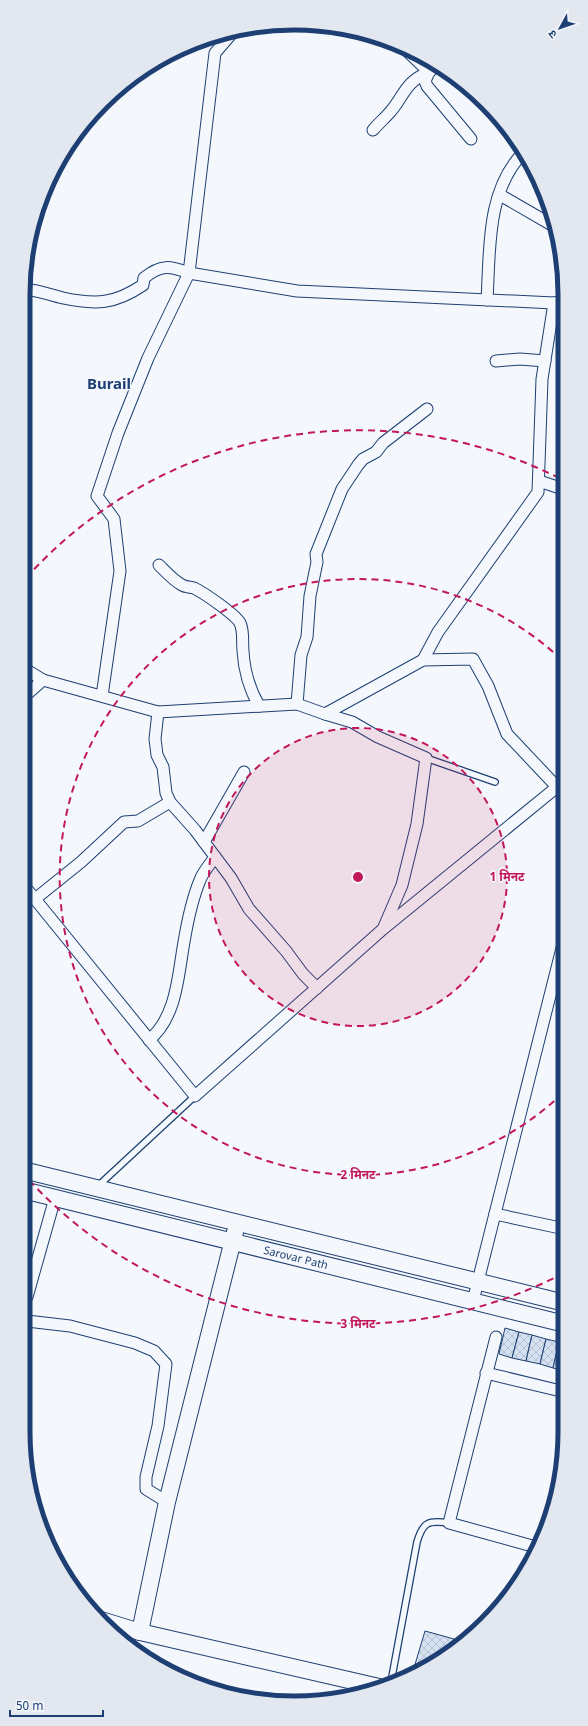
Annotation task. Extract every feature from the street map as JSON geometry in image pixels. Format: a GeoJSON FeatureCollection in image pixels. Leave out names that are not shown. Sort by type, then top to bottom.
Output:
{"type":"FeatureCollection","features":[{"type":"Feature","properties":{"kind":"main road","name":"Sarovar Path"},"geometry":{"type":"LineString","coordinates":[[30,1172],[478,1283],[558,1301]]}},
{"type":"Feature","properties":{"kind":"main road","name":"Sarovar Path"},"geometry":{"type":"LineString","coordinates":[[30,1192],[558,1322]]}},
{"type":"Feature","properties":{"kind":"main road"},"geometry":{"type":"LineString","coordinates":[[140,1632],[167,1502],[237,1223]]}},
{"type":"Feature","properties":{"kind":"main road"},"geometry":{"type":"LineString","coordinates":[[112,1623],[140,1632],[369,1685]]}},
{"type":"Feature","properties":{"kind":"street"},"geometry":{"type":"LineString","coordinates":[[102,696],[120,570],[114,519],[97,496],[118,433],[148,358],[190,273],[215,53],[227,39]]}},
{"type":"Feature","properties":{"kind":"street"},"geometry":{"type":"LineString","coordinates":[[373,130],[392,110],[403,91],[419,76],[432,69]]}},
{"type":"Feature","properties":{"kind":"street"},"geometry":{"type":"LineString","coordinates":[[432,69],[425,81],[427,86],[471,139]]}},
{"type":"Feature","properties":{"kind":"street"},"geometry":{"type":"LineString","coordinates":[[487,300],[494,206],[513,165],[520,157]]}},
{"type":"Feature","properties":{"kind":"street"},"geometry":{"type":"LineString","coordinates":[[500,195],[548,223]]}},
{"type":"Feature","properties":{"kind":"street"},"geometry":{"type":"LineString","coordinates":[[30,289],[63,298],[96,302],[119,298],[129,294],[143,284],[144,278],[154,269],[172,267],[190,273],[297,290],[487,300],[558,302],[542,378],[538,492],[438,632],[423,660]]}},
{"type":"Feature","properties":{"kind":"street"},"geometry":{"type":"LineString","coordinates":[[496,361],[520,359],[545,361]]}},
{"type":"Feature","properties":{"kind":"street"},"geometry":{"type":"LineString","coordinates":[[297,704],[302,655],[307,637],[310,596],[317,562],[316,554],[342,489],[363,459],[376,452],[383,443],[427,409]]}},
{"type":"Feature","properties":{"kind":"street"},"geometry":{"type":"LineString","coordinates":[[539,481],[558,487]]}},
{"type":"Feature","properties":{"kind":"street"},"geometry":{"type":"LineString","coordinates":[[159,565],[172,578],[183,585],[194,588],[212,599],[231,613],[240,623],[242,630],[242,652],[247,676],[259,706]]}},
{"type":"Feature","properties":{"kind":"street"},"geometry":{"type":"LineString","coordinates":[[325,714],[423,660],[474,659],[488,686],[507,734],[558,783]]}},
{"type":"Feature","properties":{"kind":"street"},"geometry":{"type":"LineString","coordinates":[[30,672],[43,680],[158,712],[297,704],[352,722],[378,736],[426,758],[417,824],[402,885],[383,930]]}},
{"type":"Feature","properties":{"kind":"street"},"geometry":{"type":"LineString","coordinates":[[30,692],[43,680]]}},
{"type":"Feature","properties":{"kind":"street"},"geometry":{"type":"LineString","coordinates":[[158,712],[156,739],[157,755],[163,767],[166,793],[170,802],[204,842],[231,878],[249,909],[286,951],[303,974],[317,988]]}},
{"type":"Feature","properties":{"kind":"street"},"geometry":{"type":"LineString","coordinates":[[204,842],[244,772]]}},
{"type":"Feature","properties":{"kind":"street"},"geometry":{"type":"LineString","coordinates":[[30,893],[195,1096],[383,930],[558,788]]}},
{"type":"Feature","properties":{"kind":"street"},"geometry":{"type":"LineString","coordinates":[[35,899],[81,862],[124,822],[138,821],[170,802]]}},
{"type":"Feature","properties":{"kind":"street"},"geometry":{"type":"LineString","coordinates":[[149,1040],[159,1032],[172,1003],[180,970],[183,942],[196,890],[200,879],[215,857]]}},
{"type":"Feature","properties":{"kind":"street"},"geometry":{"type":"LineString","coordinates":[[473,1301],[558,972]]}},
{"type":"Feature","properties":{"kind":"street"},"geometry":{"type":"LineString","coordinates":[[30,1286],[55,1198]]}},
{"type":"Feature","properties":{"kind":"street"},"geometry":{"type":"LineString","coordinates":[[495,1214],[558,1228]]}},
{"type":"Feature","properties":{"kind":"street"},"geometry":{"type":"LineString","coordinates":[[30,1320],[70,1326],[134,1344],[154,1351],[166,1364],[158,1426],[146,1477],[146,1489],[167,1502]]}},
{"type":"Feature","properties":{"kind":"street"},"geometry":{"type":"LineString","coordinates":[[496,1337],[448,1523],[532,1546]]}},
{"type":"Feature","properties":{"kind":"street"},"geometry":{"type":"LineString","coordinates":[[486,1373],[558,1390]]}},
{"type":"Feature","properties":{"kind":"lane"},"geometry":{"type":"LineString","coordinates":[[426,758],[495,782]]}},
{"type":"Feature","properties":{"kind":"lane"},"geometry":{"type":"LineString","coordinates":[[96,1188],[195,1096]]}},
{"type":"Feature","properties":{"kind":"lane"},"geometry":{"type":"LineString","coordinates":[[392,1677],[417,1542],[421,1528],[429,1523],[438,1521],[448,1523]]}},
{"type":"Feature","properties":{"kind":"building"},"geometry":{"type":"Polygon","coordinates":[[[505,1328],[519,1332],[512,1358],[499,1354],[505,1328]]]}},
{"type":"Feature","properties":{"kind":"building"},"geometry":{"type":"Polygon","coordinates":[[[519,1332],[532,1335],[526,1361],[512,1358],[519,1332]]]}},
{"type":"Feature","properties":{"kind":"building"},"geometry":{"type":"Polygon","coordinates":[[[532,1335],[546,1339],[540,1364],[526,1361],[532,1335]]]}},
{"type":"Feature","properties":{"kind":"building"},"geometry":{"type":"Polygon","coordinates":[[[546,1339],[558,1342],[553,1368],[540,1364],[546,1339]]]}},
{"type":"Feature","properties":{"kind":"building"},"geometry":{"type":"Polygon","coordinates":[[[558,1346],[558,1369],[553,1368],[558,1346]]]}},
{"type":"Feature","properties":{"kind":"building"},"geometry":{"type":"Polygon","coordinates":[[[425,1631],[454,1639],[453,1642],[441,1652],[414,1667],[425,1631]]]}},
{"type":"Feature","properties":{"kind":"district","name":"Burail"},"geometry":{"type":"Point","coordinates":[109,384]}}]}
